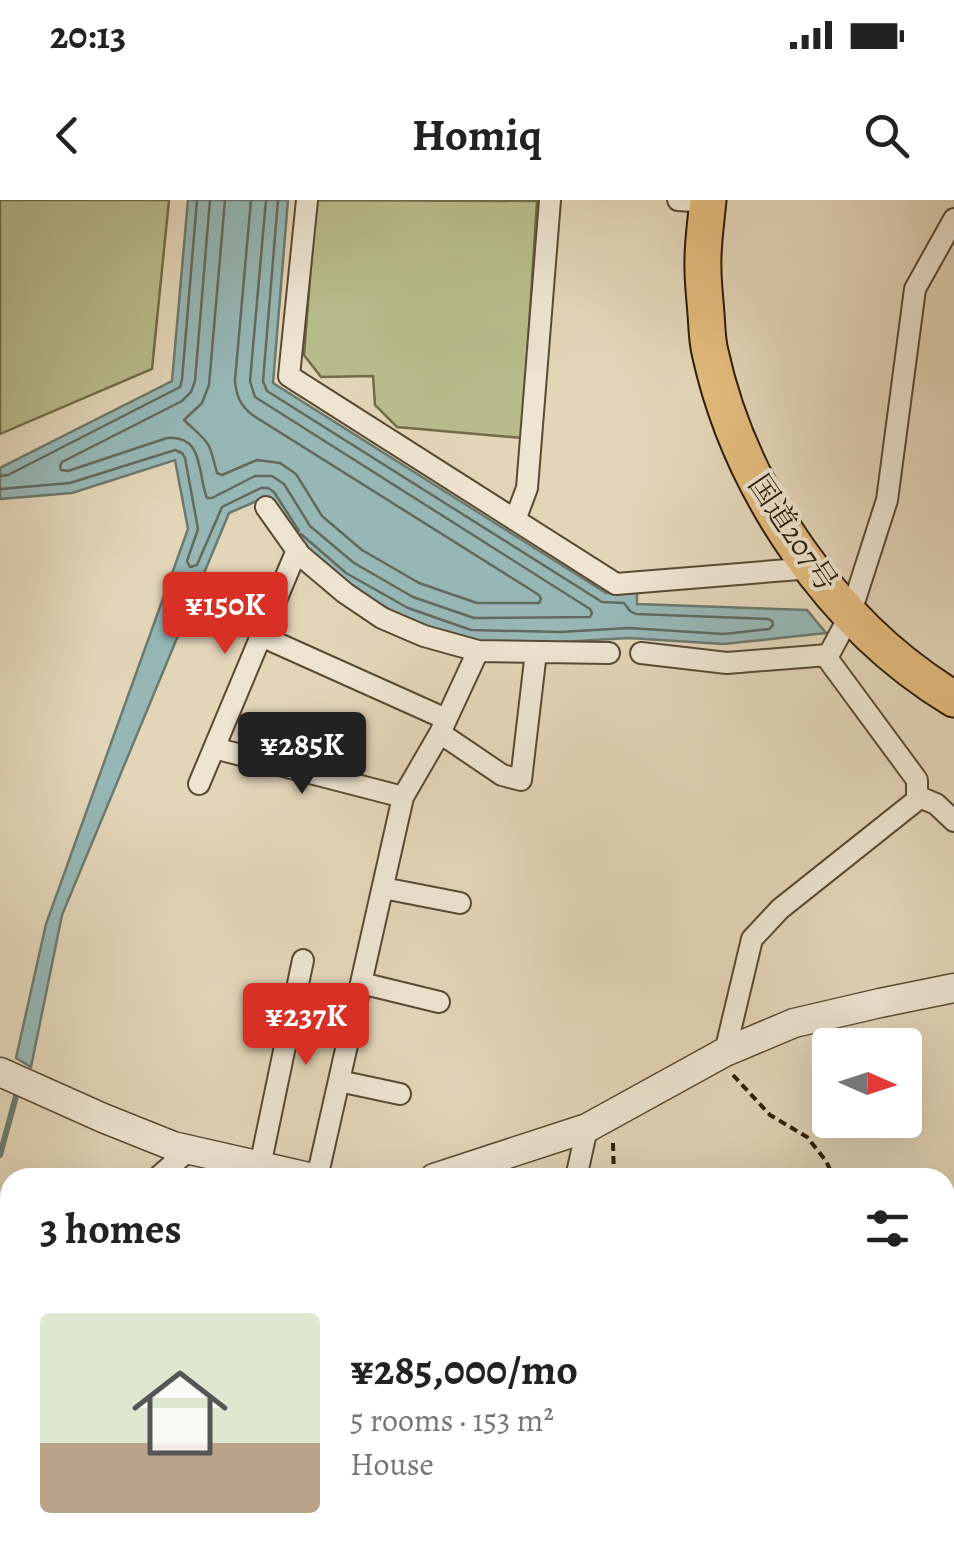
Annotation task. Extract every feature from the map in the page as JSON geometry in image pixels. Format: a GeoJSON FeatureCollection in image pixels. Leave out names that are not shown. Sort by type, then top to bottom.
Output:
{"type":"FeatureCollection","features":[{"type":"Feature","properties":{"kind":"highway","name":"国道207号"},"geometry":{"type":"LineString","coordinates":[[698,201],[709,350],[736,439],[764,499],[850,615],[920,679],[954,700]]}},
{"type":"Feature","properties":{"kind":"street"},"geometry":{"type":"LineString","coordinates":[[307,200],[289,376],[616,584],[812,568]]}},
{"type":"Feature","properties":{"kind":"street"},"geometry":{"type":"LineString","coordinates":[[516,520],[527,488],[550,200]]}},
{"type":"Feature","properties":{"kind":"street"},"geometry":{"type":"LineString","coordinates":[[721,1054],[752,939],[780,909],[917,800],[916,780],[826,658],[850,615],[887,500],[915,289],[953,224]]}},
{"type":"Feature","properties":{"kind":"street"},"geometry":{"type":"LineString","coordinates":[[266,507],[297,550],[345,593],[382,618],[424,636],[478,652],[608,652]]}},
{"type":"Feature","properties":{"kind":"street"},"geometry":{"type":"LineString","coordinates":[[199,784],[297,550]]}},
{"type":"Feature","properties":{"kind":"street"},"geometry":{"type":"LineString","coordinates":[[261,636],[443,726],[479,762],[520,780],[536,652]]}},
{"type":"Feature","properties":{"kind":"street"},"geometry":{"type":"LineString","coordinates":[[317,1168],[404,798],[478,652]]}},
{"type":"Feature","properties":{"kind":"street"},"geometry":{"type":"LineString","coordinates":[[641,653],[727,662],[828,654]]}},
{"type":"Feature","properties":{"kind":"street"},"geometry":{"type":"LineString","coordinates":[[214,748],[404,798]]}},
{"type":"Feature","properties":{"kind":"street"},"geometry":{"type":"LineString","coordinates":[[917,796],[936,804],[954,820]]}},
{"type":"Feature","properties":{"kind":"street"},"geometry":{"type":"LineString","coordinates":[[383,888],[460,903]]}},
{"type":"Feature","properties":{"kind":"street"},"geometry":{"type":"LineString","coordinates":[[260,1166],[303,960]]}},
{"type":"Feature","properties":{"kind":"street"},"geometry":{"type":"LineString","coordinates":[[361,983],[438,1002]]}},
{"type":"Feature","properties":{"kind":"street"},"geometry":{"type":"LineString","coordinates":[[463,1168],[599,1121],[721,1054],[794,1024],[954,988]]}},
{"type":"Feature","properties":{"kind":"street"},"geometry":{"type":"LineString","coordinates":[[0,1072],[172,1146],[269,1168]]}},
{"type":"Feature","properties":{"kind":"street"},"geometry":{"type":"LineString","coordinates":[[339,1080],[400,1094]]}},
{"type":"Feature","properties":{"kind":"street"},"geometry":{"type":"LineString","coordinates":[[580,1168],[599,1121]]}},
{"type":"Feature","properties":{"kind":"street"},"geometry":{"type":"LineString","coordinates":[[168,1168],[189,1150]]}},
{"type":"Feature","properties":{"kind":"path"},"geometry":{"type":"LineString","coordinates":[[721,1054],[770,1115],[807,1136],[828,1168]]}},
{"type":"Feature","properties":{"kind":"path"},"geometry":{"type":"LineString","coordinates":[[599,1121],[611,1168]]}},
{"type":"Feature","properties":{"kind":"green space"},"geometry":{"type":"Polygon","coordinates":[[[0,200],[169,200],[152,369],[0,434],[0,200]]]}},
{"type":"Feature","properties":{"kind":"green space"},"geometry":{"type":"Polygon","coordinates":[[[316,200],[537,201],[522,438],[397,427],[375,405],[373,376],[321,377],[304,355],[316,200]]]}},
{"type":"Feature","properties":{"kind":"water"},"geometry":{"type":"Polygon","coordinates":[[[188,200],[288,200],[273,383],[606,593],[637,592],[637,604],[807,610],[826,633],[724,644],[629,638],[470,641],[404,618],[341,581],[292,540],[266,497],[229,513],[62,915],[31,1067],[16,1058],[46,924],[188,529],[175,460],[72,493],[0,499],[0,468],[172,381],[188,200]]]}},
{"type":"Feature","properties":{"kind":"waterway"},"geometry":{"type":"LineString","coordinates":[[0,1155],[18,1089]]}}]}
